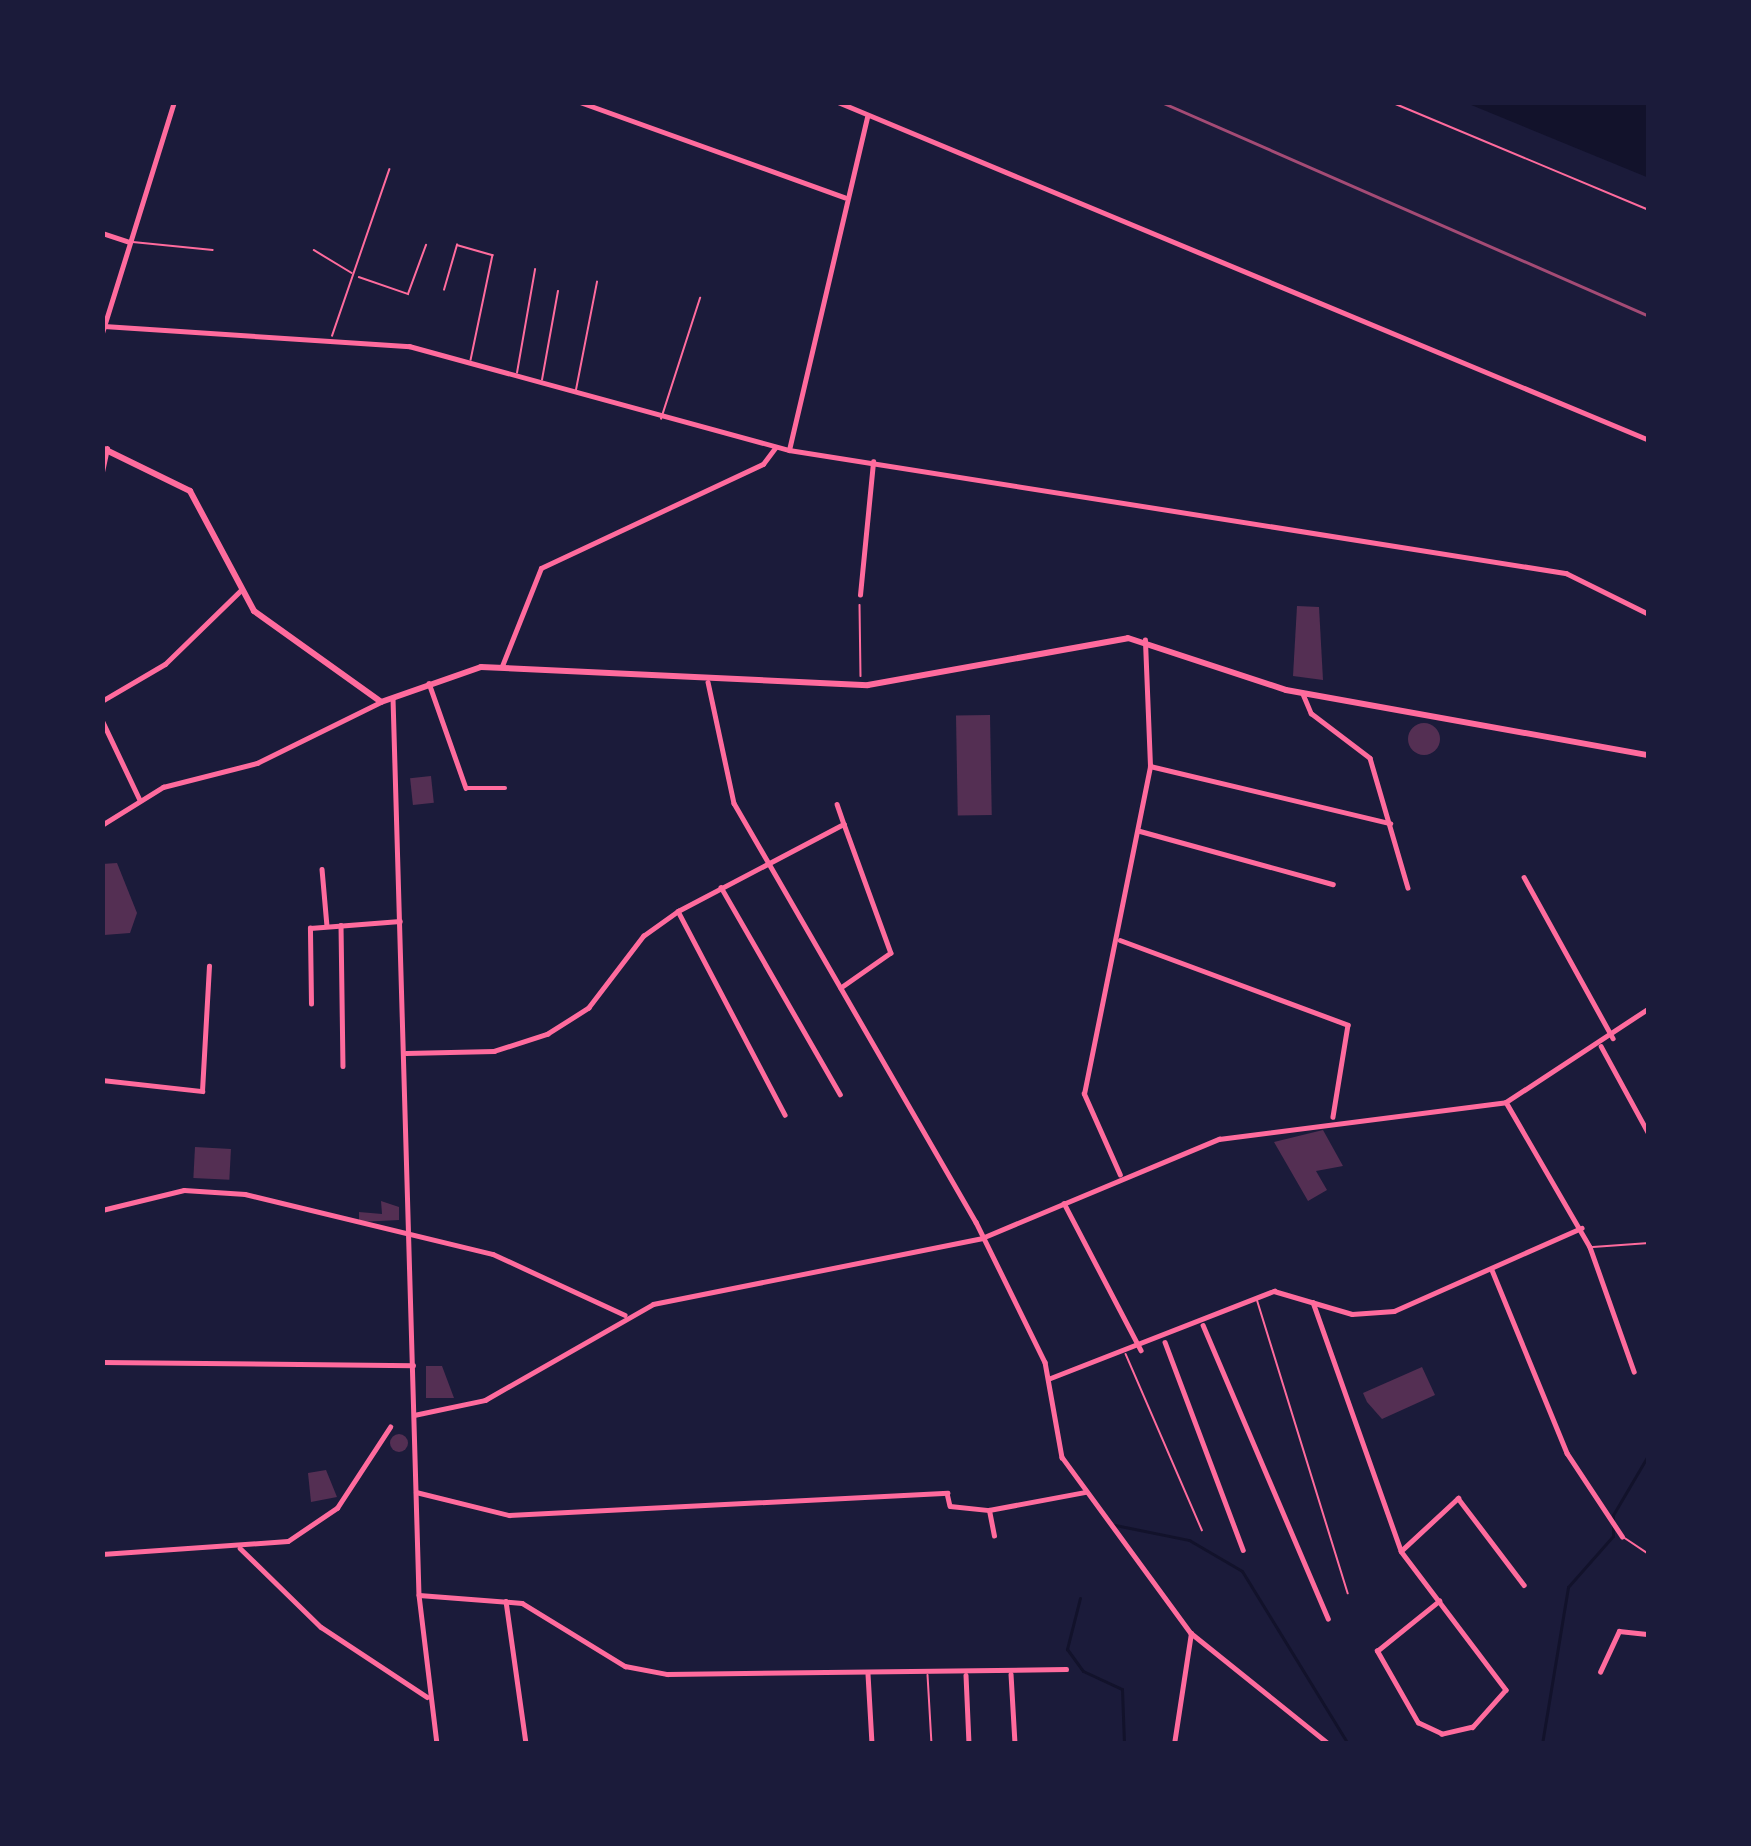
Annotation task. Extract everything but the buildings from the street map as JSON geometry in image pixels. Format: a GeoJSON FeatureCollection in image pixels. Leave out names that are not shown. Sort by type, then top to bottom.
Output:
{"type":"FeatureCollection","features":[{"type":"Feature","properties":{"kind":"main road"},"geometry":{"type":"LineString","coordinates":[[104,449],[190,491],[240,591],[287,642],[381,702],[430,683],[502,666],[708,682],[900,683],[1074,642],[1145,640],[1303,694],[1649,755]]}},
{"type":"Feature","properties":{"kind":"street"},"geometry":{"type":"LineString","coordinates":[[175,102],[103,330],[332,336],[471,360],[662,419],[776,448],[1546,569],[1649,614]]}},
{"type":"Feature","properties":{"kind":"street"},"geometry":{"type":"LineString","coordinates":[[580,102],[844,197]]}},
{"type":"Feature","properties":{"kind":"street"},"geometry":{"type":"LineString","coordinates":[[838,102],[1649,440]]}},
{"type":"Feature","properties":{"kind":"street"},"geometry":{"type":"LineString","coordinates":[[789,450],[844,197],[868,117]]}},
{"type":"Feature","properties":{"kind":"street"},"geometry":{"type":"LineString","coordinates":[[102,233],[130,242]]}},
{"type":"Feature","properties":{"kind":"street"},"geometry":{"type":"LineString","coordinates":[[502,666],[541,568],[763,464],[776,448]]}},
{"type":"Feature","properties":{"kind":"street"},"geometry":{"type":"LineString","coordinates":[[102,472],[104,449]]}},
{"type":"Feature","properties":{"kind":"street"},"geometry":{"type":"LineString","coordinates":[[860,596],[873,462]]}},
{"type":"Feature","properties":{"kind":"street"},"geometry":{"type":"LineString","coordinates":[[102,701],[164,664],[240,591]]}},
{"type":"Feature","properties":{"kind":"street"},"geometry":{"type":"LineString","coordinates":[[1120,1174],[1084,1094],[1120,940],[1150,766],[1145,640]]}},
{"type":"Feature","properties":{"kind":"street"},"geometry":{"type":"LineString","coordinates":[[708,682],[723,773],[766,863],[982,1238],[1048,1379],[1049,1428],[1085,1492],[1191,1633],[1329,1744]]}},
{"type":"Feature","properties":{"kind":"street"},"geometry":{"type":"LineString","coordinates":[[430,683],[466,788],[505,788]]}},
{"type":"Feature","properties":{"kind":"street"},"geometry":{"type":"LineString","coordinates":[[1303,694],[1310,713],[1370,758],[1408,888]]}},
{"type":"Feature","properties":{"kind":"street"},"geometry":{"type":"LineString","coordinates":[[393,698],[419,1595],[427,1697],[437,1744]]}},
{"type":"Feature","properties":{"kind":"street"},"geometry":{"type":"LineString","coordinates":[[102,826],[140,800],[257,763],[381,702]]}},
{"type":"Feature","properties":{"kind":"street"},"geometry":{"type":"LineString","coordinates":[[102,720],[140,800]]}},
{"type":"Feature","properties":{"kind":"street"},"geometry":{"type":"LineString","coordinates":[[1150,766],[1390,823]]}},
{"type":"Feature","properties":{"kind":"street"},"geometry":{"type":"LineString","coordinates":[[837,804],[891,953],[841,988]]}},
{"type":"Feature","properties":{"kind":"street"},"geometry":{"type":"LineString","coordinates":[[404,1053],[494,1052],[547,1034],[588,1008],[643,936],[678,911],[844,824]]}},
{"type":"Feature","properties":{"kind":"street"},"geometry":{"type":"LineString","coordinates":[[1140,831],[1333,884]]}},
{"type":"Feature","properties":{"kind":"street"},"geometry":{"type":"LineString","coordinates":[[322,868],[327,926]]}},
{"type":"Feature","properties":{"kind":"street"},"geometry":{"type":"LineString","coordinates":[[1524,877],[1613,1037]]}},
{"type":"Feature","properties":{"kind":"street"},"geometry":{"type":"LineString","coordinates":[[721,887],[840,1094]]}},
{"type":"Feature","properties":{"kind":"street"},"geometry":{"type":"LineString","coordinates":[[678,911],[785,1115]]}},
{"type":"Feature","properties":{"kind":"street"},"geometry":{"type":"LineString","coordinates":[[311,1004],[310,928],[400,921]]}},
{"type":"Feature","properties":{"kind":"street"},"geometry":{"type":"LineString","coordinates":[[341,925],[343,1066]]}},
{"type":"Feature","properties":{"kind":"street"},"geometry":{"type":"LineString","coordinates":[[1120,940],[1348,1025],[1333,1118]]}},
{"type":"Feature","properties":{"kind":"street"},"geometry":{"type":"LineString","coordinates":[[102,1080],[202,1091],[209,965]]}},
{"type":"Feature","properties":{"kind":"street"},"geometry":{"type":"LineString","coordinates":[[414,1415],[485,1400],[625,1315],[982,1238],[1120,1174],[1219,1139],[1333,1118],[1445,1117],[1506,1102],[1600,1046],[1649,1008]]}},
{"type":"Feature","properties":{"kind":"street"},"geometry":{"type":"LineString","coordinates":[[1600,1046],[1649,1134]]}},
{"type":"Feature","properties":{"kind":"street"},"geometry":{"type":"LineString","coordinates":[[1506,1102],[1591,1247],[1634,1372]]}},
{"type":"Feature","properties":{"kind":"street"},"geometry":{"type":"LineString","coordinates":[[102,1210],[229,1191],[532,1268],[625,1315]]}},
{"type":"Feature","properties":{"kind":"street"},"geometry":{"type":"LineString","coordinates":[[1064,1203],[1141,1350]]}},
{"type":"Feature","properties":{"kind":"street"},"geometry":{"type":"LineString","coordinates":[[1048,1379],[1165,1342],[1257,1299],[1295,1292],[1313,1302],[1394,1311],[1581,1228]]}},
{"type":"Feature","properties":{"kind":"street"},"geometry":{"type":"LineString","coordinates":[[1492,1270],[1567,1453],[1622,1536]]}},
{"type":"Feature","properties":{"kind":"street"},"geometry":{"type":"LineString","coordinates":[[1313,1302],[1401,1551],[1506,1690],[1473,1726],[1442,1734],[1418,1723],[1377,1651],[1438,1601]]}},
{"type":"Feature","properties":{"kind":"street"},"geometry":{"type":"LineString","coordinates":[[1203,1325],[1328,1618]]}},
{"type":"Feature","properties":{"kind":"street"},"geometry":{"type":"LineString","coordinates":[[1165,1342],[1243,1550]]}},
{"type":"Feature","properties":{"kind":"street"},"geometry":{"type":"LineString","coordinates":[[102,1362],[413,1365]]}},
{"type":"Feature","properties":{"kind":"street"},"geometry":{"type":"LineString","coordinates":[[102,1554],[240,1549],[322,1521],[390,1427]]}},
{"type":"Feature","properties":{"kind":"street"},"geometry":{"type":"LineString","coordinates":[[416,1492],[509,1515],[947,1492],[950,1506],[989,1510],[1085,1492]]}},
{"type":"Feature","properties":{"kind":"street"},"geometry":{"type":"LineString","coordinates":[[1401,1551],[1458,1498],[1524,1585]]}},
{"type":"Feature","properties":{"kind":"street"},"geometry":{"type":"LineString","coordinates":[[989,1510],[994,1536]]}},
{"type":"Feature","properties":{"kind":"street"},"geometry":{"type":"LineString","coordinates":[[240,1549],[321,1627],[427,1697]]}},
{"type":"Feature","properties":{"kind":"street"},"geometry":{"type":"LineString","coordinates":[[419,1595],[506,1599],[648,1672],[966,1675],[1066,1669]]}},
{"type":"Feature","properties":{"kind":"street"},"geometry":{"type":"LineString","coordinates":[[506,1599],[526,1744]]}},
{"type":"Feature","properties":{"kind":"street"},"geometry":{"type":"LineString","coordinates":[[1600,1672],[1619,1631],[1649,1634]]}},
{"type":"Feature","properties":{"kind":"street"},"geometry":{"type":"LineString","coordinates":[[1174,1744],[1191,1633]]}},
{"type":"Feature","properties":{"kind":"street"},"geometry":{"type":"LineString","coordinates":[[868,1674],[872,1744]]}},
{"type":"Feature","properties":{"kind":"street"},"geometry":{"type":"LineString","coordinates":[[1011,1674],[1015,1744]]}},
{"type":"Feature","properties":{"kind":"street"},"geometry":{"type":"LineString","coordinates":[[966,1675],[969,1744]]}},
{"type":"Feature","properties":{"kind":"lane"},"geometry":{"type":"LineString","coordinates":[[332,336],[389,170]]}},
{"type":"Feature","properties":{"kind":"lane"},"geometry":{"type":"LineString","coordinates":[[130,242],[213,250]]}},
{"type":"Feature","properties":{"kind":"lane"},"geometry":{"type":"LineString","coordinates":[[314,250],[355,275],[408,294],[426,245]]}},
{"type":"Feature","properties":{"kind":"lane"},"geometry":{"type":"LineString","coordinates":[[444,290],[457,245],[493,255],[471,360]]}},
{"type":"Feature","properties":{"kind":"lane"},"geometry":{"type":"LineString","coordinates":[[517,373],[535,270]]}},
{"type":"Feature","properties":{"kind":"lane"},"geometry":{"type":"LineString","coordinates":[[576,391],[597,283]]}},
{"type":"Feature","properties":{"kind":"lane"},"geometry":{"type":"LineString","coordinates":[[542,380],[558,291]]}},
{"type":"Feature","properties":{"kind":"lane"},"geometry":{"type":"LineString","coordinates":[[662,419],[700,298]]}},
{"type":"Feature","properties":{"kind":"lane"},"geometry":{"type":"LineString","coordinates":[[1591,1247],[1649,1243]]}},
{"type":"Feature","properties":{"kind":"lane"},"geometry":{"type":"LineString","coordinates":[[1257,1299],[1348,1593]]}},
{"type":"Feature","properties":{"kind":"lane"},"geometry":{"type":"LineString","coordinates":[[1126,1354],[1202,1530]]}},
{"type":"Feature","properties":{"kind":"lane"},"geometry":{"type":"LineString","coordinates":[[1622,1536],[1649,1554]]}},
{"type":"Feature","properties":{"kind":"lane"},"geometry":{"type":"LineString","coordinates":[[928,1675],[932,1744]]}},
{"type":"Feature","properties":{"kind":"path"},"geometry":{"type":"LineString","coordinates":[[1391,102],[1649,210]]}},
{"type":"Feature","properties":{"kind":"path"},"geometry":{"type":"LineString","coordinates":[[860,596],[861,678]]}},
{"type":"Feature","properties":{"kind":"shaded area"},"geometry":{"type":"Polygon","coordinates":[[[1464,102],[1649,102],[1649,178],[1464,102]]]}},
{"type":"Feature","properties":{"kind":"waterway"},"geometry":{"type":"LineString","coordinates":[[1648,1246],[1649,1260]]}},
{"type":"Feature","properties":{"kind":"waterway"},"geometry":{"type":"LineString","coordinates":[[1542,1744],[1568,1587],[1613,1536],[1613,1515],[1649,1454]]}},
{"type":"Feature","properties":{"kind":"waterway"},"geometry":{"type":"LineString","coordinates":[[1115,1525],[1189,1540],[1242,1571],[1348,1744]]}},
{"type":"Feature","properties":{"kind":"waterway"},"geometry":{"type":"LineString","coordinates":[[1080,1598],[1067,1649],[1083,1671],[1122,1689],[1124,1744]]}},
{"type":"Feature","properties":{"kind":"railway"},"geometry":{"type":"LineString","coordinates":[[1161,102],[1649,316]]}}]}
